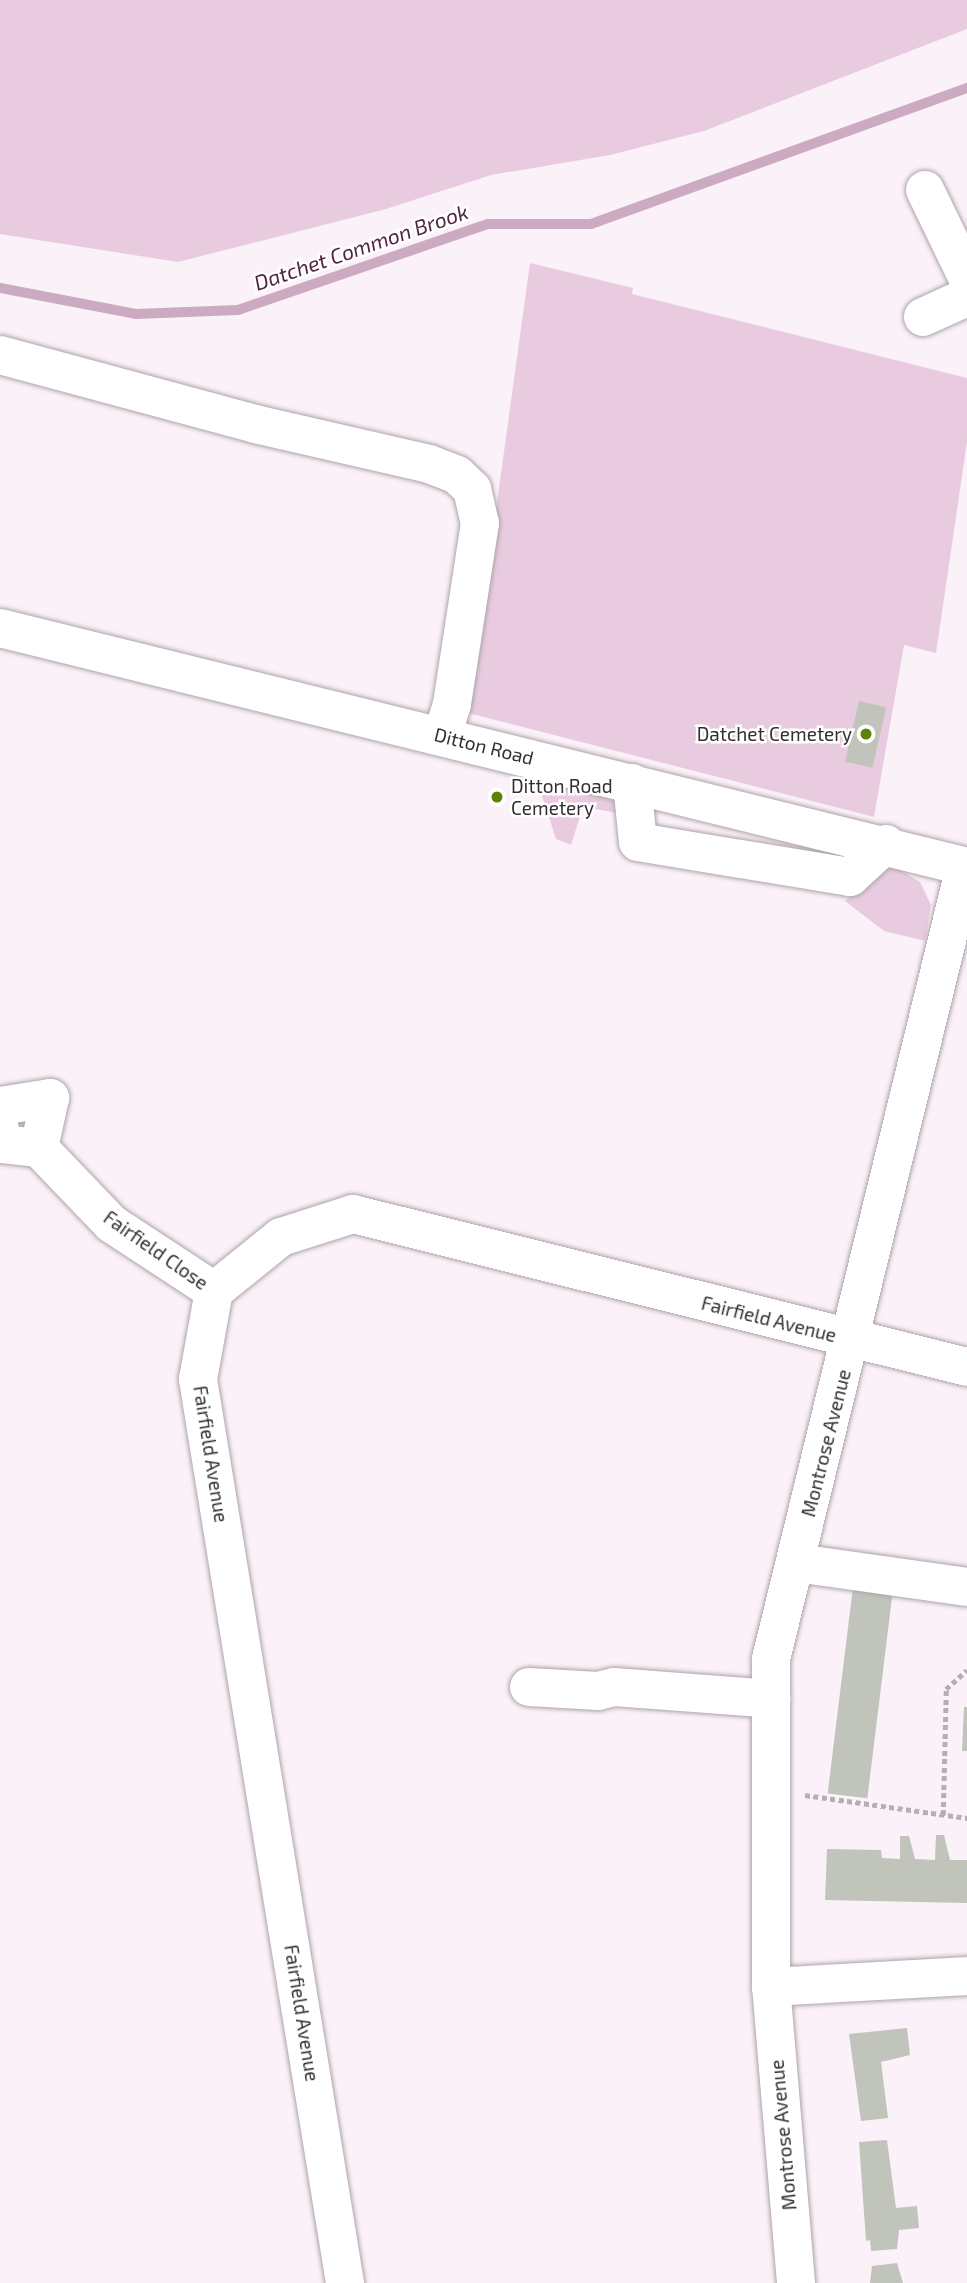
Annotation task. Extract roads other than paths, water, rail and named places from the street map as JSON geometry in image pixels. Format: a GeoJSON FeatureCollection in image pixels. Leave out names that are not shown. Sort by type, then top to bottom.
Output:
{"type":"FeatureCollection","features":[{"type":"Feature","properties":{"kind":"street"},"geometry":{"type":"LineString","coordinates":[[925,190],[967,277]]}},
{"type":"Feature","properties":{"kind":"street"},"geometry":{"type":"LineString","coordinates":[[923,317],[967,297]]}},
{"type":"Feature","properties":{"kind":"street"},"geometry":{"type":"LineString","coordinates":[[0,355],[255,424],[429,464],[464,482],[475,496],[480,523],[452,704],[442,736]]}},
{"type":"Feature","properties":{"kind":"street","name":"Ditton Road"},"geometry":{"type":"LineString","coordinates":[[0,628],[886,844],[966,867]]}},
{"type":"Feature","properties":{"kind":"street"},"geometry":{"type":"LineString","coordinates":[[632,783],[638,842],[850,877],[886,844]]}},
{"type":"Feature","properties":{"kind":"street","name":"Montrose Avenue"},"geometry":{"type":"LineString","coordinates":[[796,2283],[771,1987],[771,1660],[966,867]]}},
{"type":"Feature","properties":{"kind":"street"},"geometry":{"type":"LineString","coordinates":[[0,1106],[50,1098],[39,1148],[2,1144],[0,1129]]}},
{"type":"Feature","properties":{"kind":"street","name":"Fairfield Close"},"geometry":{"type":"LineString","coordinates":[[39,1148],[112,1224],[214,1291]]}},
{"type":"Feature","properties":{"kind":"street","name":"Fairfield Avenue"},"geometry":{"type":"LineString","coordinates":[[345,2283],[198,1378],[214,1291],[281,1237],[353,1214],[967,1367]]}},
{"type":"Feature","properties":{"kind":"street"},"geometry":{"type":"LineString","coordinates":[[797,1563],[967,1587]]}},
{"type":"Feature","properties":{"kind":"street"},"geometry":{"type":"LineString","coordinates":[[529,1687],[598,1691],[614,1687],[772,1699]]}},
{"type":"Feature","properties":{"kind":"street"},"geometry":{"type":"LineString","coordinates":[[771,1987],[967,1976]]}},
{"type":"Feature","properties":{"kind":"waterway","name":"Datchet Common Brook"},"geometry":{"type":"LineString","coordinates":[[0,288],[136,314],[238,310],[488,224],[591,224],[967,88]]}},
{"type":"Feature","properties":{"kind":"place","name":"Datchet Cemetery"},"geometry":{"type":"Point","coordinates":[866,734]}},
{"type":"Feature","properties":{"kind":"place","name":"Ditton Road Cemetery"},"geometry":{"type":"Point","coordinates":[497,797]}}]}
